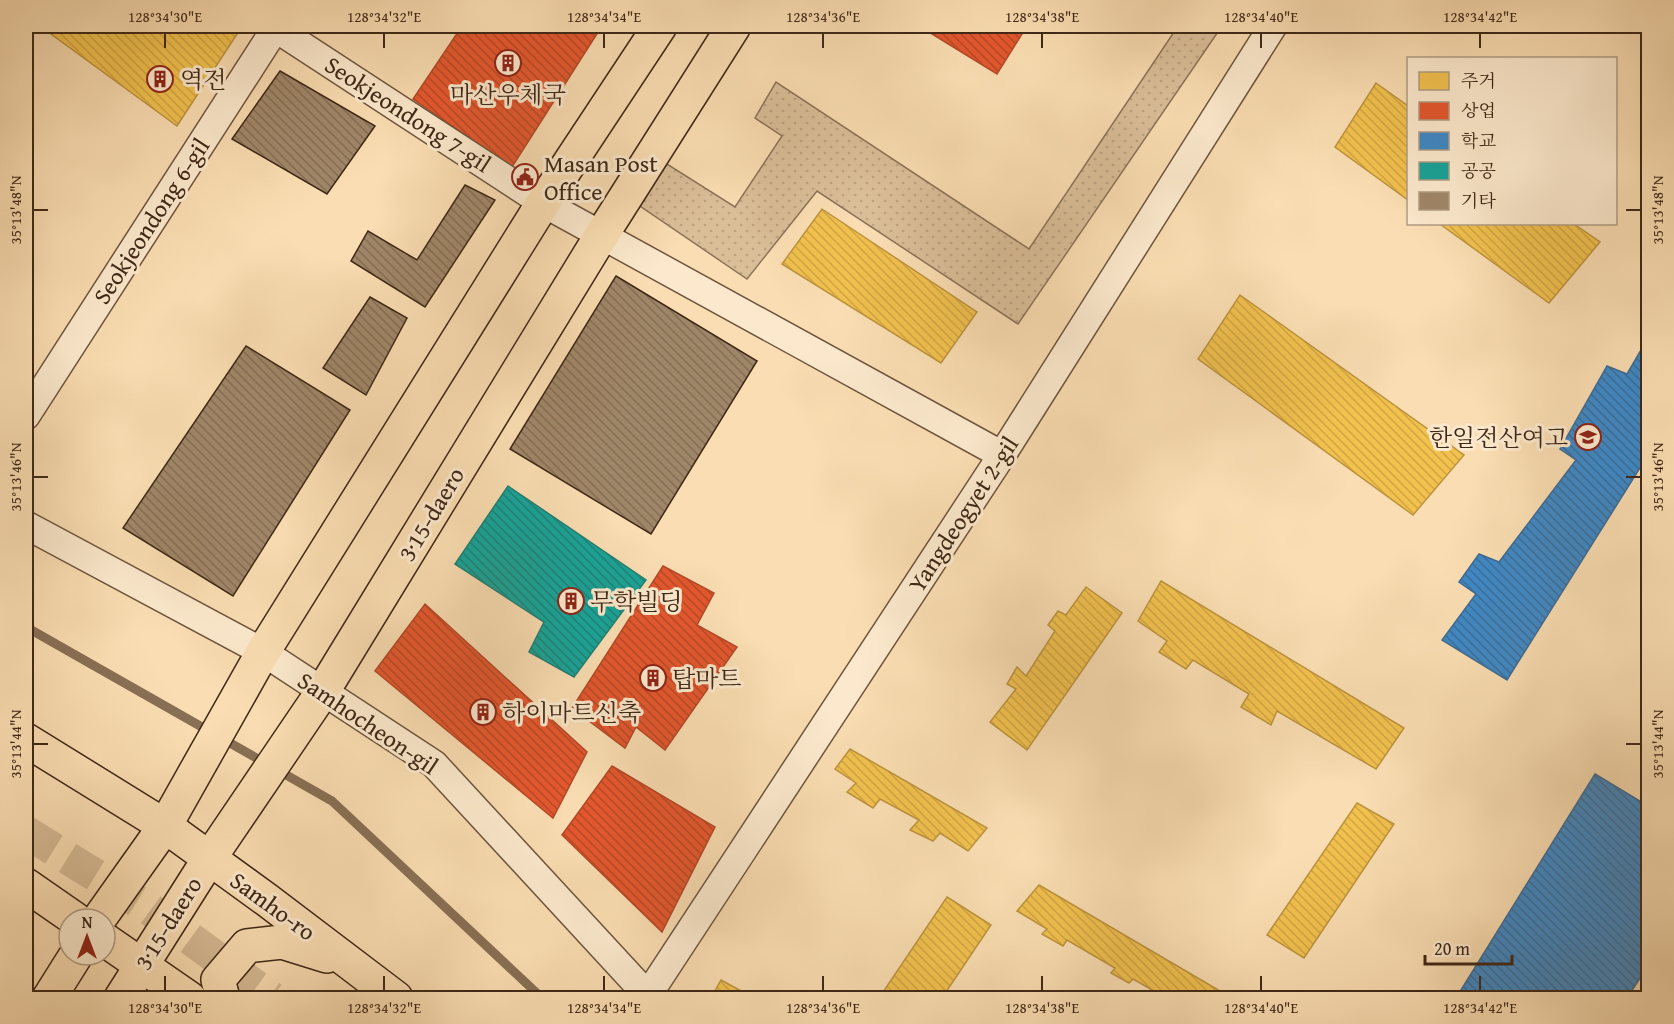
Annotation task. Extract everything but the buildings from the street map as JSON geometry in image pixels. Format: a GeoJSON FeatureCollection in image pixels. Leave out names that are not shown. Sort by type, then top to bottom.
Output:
{"type":"FeatureCollection","features":[{"type":"Feature","properties":{"kind":"main road"},"geometry":{"type":"LineString","coordinates":[[107,907],[171,816],[259,660],[543,203],[660,26]]}},
{"type":"Feature","properties":{"kind":"main road","name":"3·15-daero"},"geometry":{"type":"LineString","coordinates":[[121,999],[217,847],[318,698],[601,236],[734,26]]}},
{"type":"Feature","properties":{"kind":"main road","name":"Samho-ro"},"geometry":{"type":"LineString","coordinates":[[26,740],[171,816],[217,847],[267,900],[396,999]]}},
{"type":"Feature","properties":{"kind":"main road"},"geometry":{"type":"LineString","coordinates":[[26,885],[58,907]]}},
{"type":"Feature","properties":{"kind":"main road"},"geometry":{"type":"LineString","coordinates":[[224,999],[218,980],[247,946],[282,942],[349,963]]}},
{"type":"Feature","properties":{"kind":"main road"},"geometry":{"type":"LineString","coordinates":[[117,948],[189,999]]}},
{"type":"Feature","properties":{"kind":"main road"},"geometry":{"type":"LineString","coordinates":[[49,999],[69,967]]}},
{"type":"Feature","properties":{"kind":"street","name":"Seokjeondong 7-gil"},"geometry":{"type":"LineString","coordinates":[[275,26],[543,203],[1002,455]]}},
{"type":"Feature","properties":{"kind":"street","name":"Seokjeondong 6-gil"},"geometry":{"type":"LineString","coordinates":[[26,416],[275,26]]}},
{"type":"Feature","properties":{"kind":"street","name":"Yangdeogyet 2-gil"},"geometry":{"type":"LineString","coordinates":[[648,997],[1002,455],[1273,26]]}},
{"type":"Feature","properties":{"kind":"street","name":"Samhocheon-gil"},"geometry":{"type":"LineString","coordinates":[[26,525],[434,764],[648,997]]}},
{"type":"Feature","properties":{"kind":"shaded area"},"geometry":{"type":"Polygon","coordinates":[[[1178,26],[1222,26],[1018,324],[817,191],[747,279],[637,204],[667,164],[735,207],[782,136],[755,118],[776,82],[1029,249],[1178,26]]]}},
{"type":"Feature","properties":{"kind":"waterway"},"geometry":{"type":"LineString","coordinates":[[26,627],[332,801],[542,998]]}},
{"type":"Feature","properties":{"kind":"tunnel"},"geometry":{"type":"LineString","coordinates":[[26,832],[148,908],[272,998]]}},
{"type":"Feature","properties":{"kind":"place","name":"마산우체국"},"geometry":{"type":"Point","coordinates":[508,63]}},
{"type":"Feature","properties":{"kind":"place","name":"역전"},"geometry":{"type":"Point","coordinates":[160,79]}},
{"type":"Feature","properties":{"kind":"place","name":"Masan Post Office"},"geometry":{"type":"Point","coordinates":[525,177]}},
{"type":"Feature","properties":{"kind":"place","name":"한일전산여고"},"geometry":{"type":"Point","coordinates":[1588,437]}},
{"type":"Feature","properties":{"kind":"place","name":"무학빌딩"},"geometry":{"type":"Point","coordinates":[571,601]}},
{"type":"Feature","properties":{"kind":"place","name":"탑마트"},"geometry":{"type":"Point","coordinates":[653,678]}},
{"type":"Feature","properties":{"kind":"place","name":"하이마트신축"},"geometry":{"type":"Point","coordinates":[483,712]}}]}
